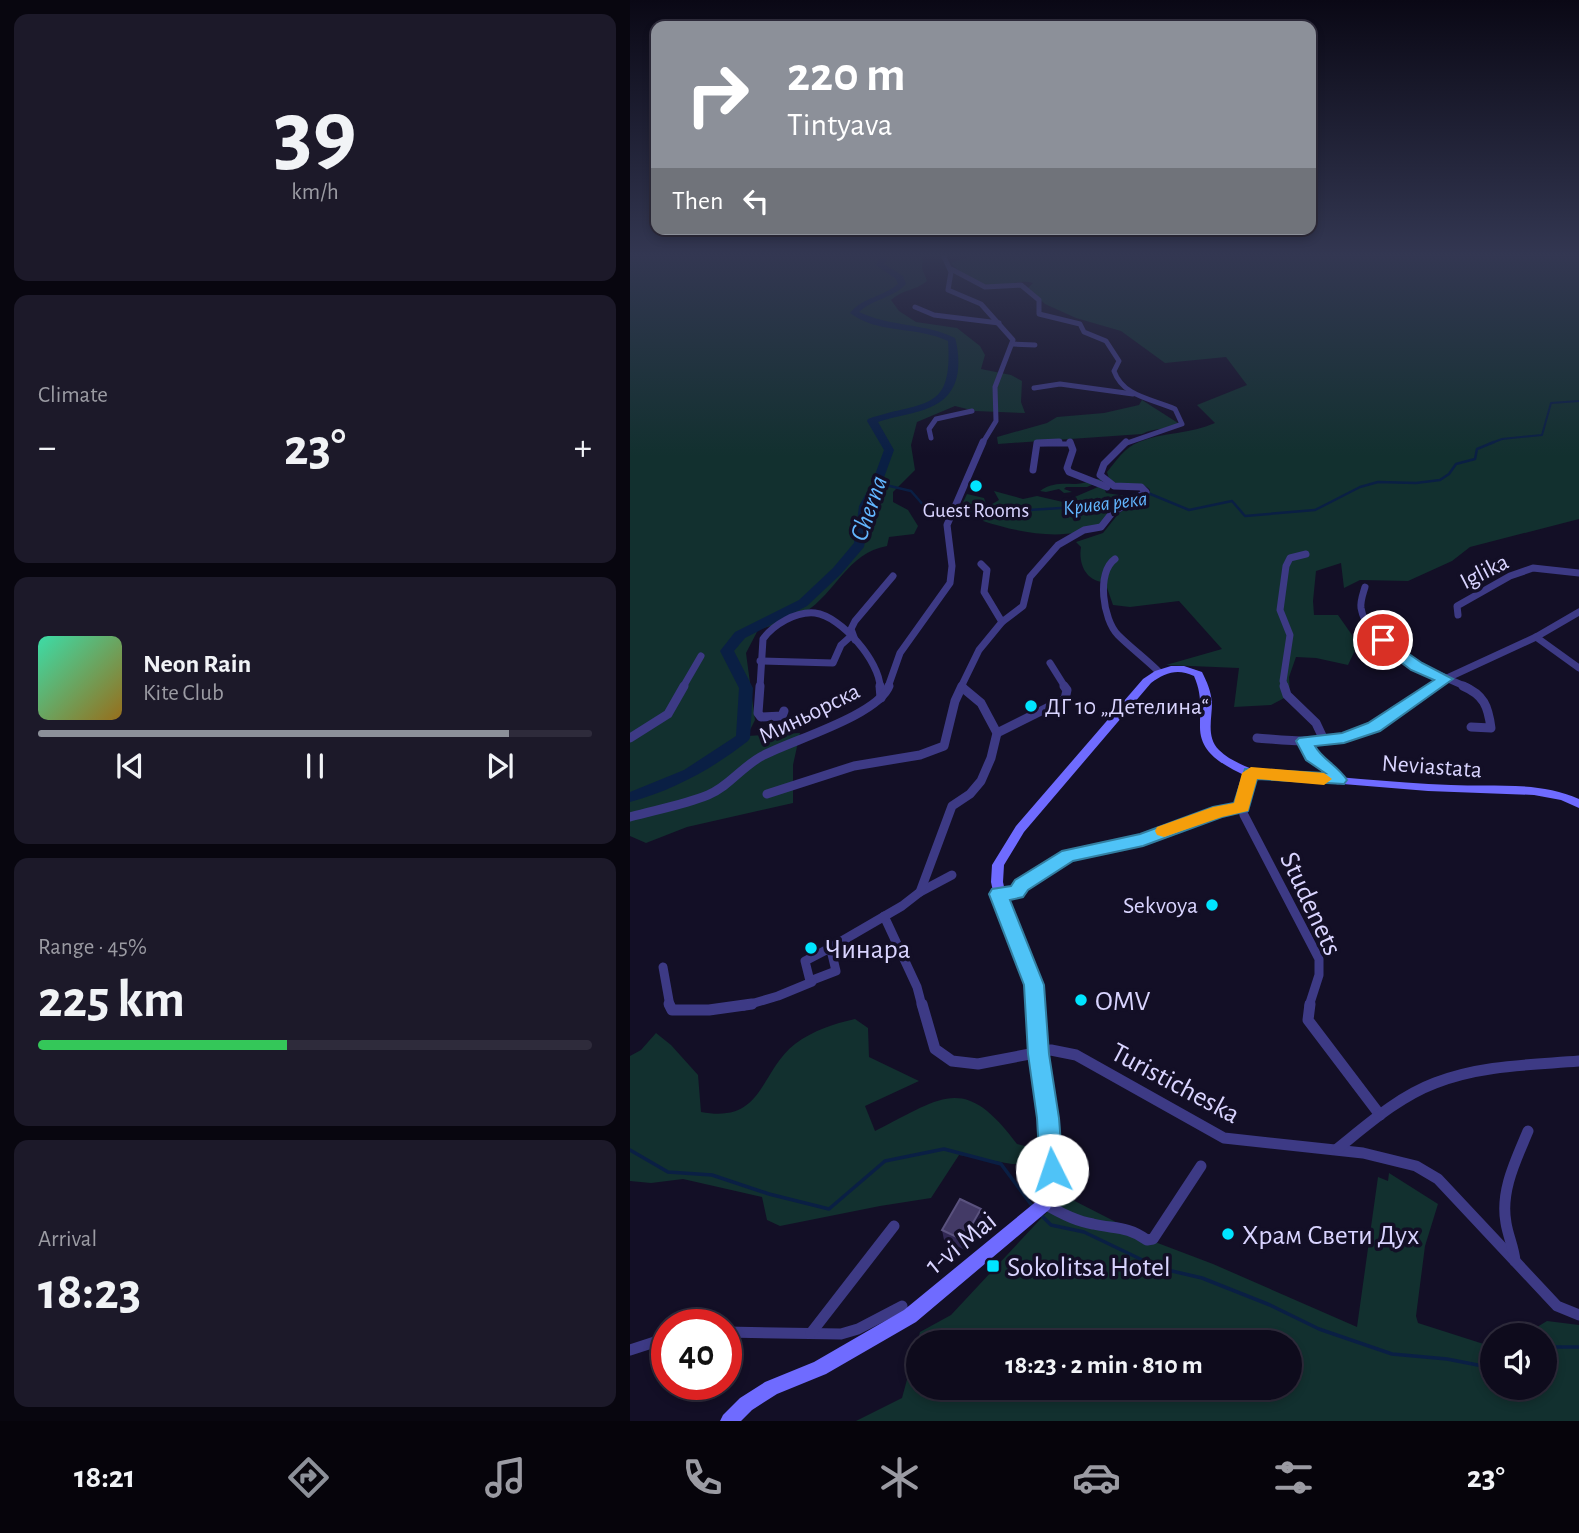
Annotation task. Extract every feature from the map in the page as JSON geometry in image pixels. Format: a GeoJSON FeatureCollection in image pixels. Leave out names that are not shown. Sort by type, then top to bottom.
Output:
{"type":"FeatureCollection","features":[{"type":"Feature","properties":{"kind":"street"},"geometry":{"type":"LineString","coordinates":[[999,323],[1011,336],[1013,344],[1035,345]]}},
{"type":"Feature","properties":{"kind":"street"},"geometry":{"type":"LineString","coordinates":[[1077,323],[1084,332],[1106,341],[1119,362],[1113,375],[1136,395]]}},
{"type":"Feature","properties":{"kind":"street","name":"Миньорска"},"geometry":{"type":"LineString","coordinates":[[630,817],[707,796],[729,784],[761,756],[837,724],[881,698],[889,687],[900,653],[950,583],[952,566],[947,531],[950,516],[976,453],[996,421],[995,387],[1013,344]]}},
{"type":"Feature","properties":{"kind":"street"},"geometry":{"type":"LineString","coordinates":[[1034,388],[1083,385],[1103,391],[1136,395],[1175,409],[1182,424],[1165,432],[1134,436],[1111,454],[1099,471],[1108,483],[1123,488]]}},
{"type":"Feature","properties":{"kind":"street"},"geometry":{"type":"LineString","coordinates":[[931,438],[929,429],[936,419],[972,411]]}},
{"type":"Feature","properties":{"kind":"street"},"geometry":{"type":"LineString","coordinates":[[767,794],[854,766],[920,755],[944,746],[952,710],[985,641],[1002,622],[1023,606],[1030,577],[1058,545],[1084,530],[1101,527],[1112,513],[1146,490],[1137,486],[1111,489],[1069,472],[1067,468],[1073,450],[1070,442],[1037,443],[1034,470]]}},
{"type":"Feature","properties":{"kind":"street"},"geometry":{"type":"LineString","coordinates":[[1306,554],[1290,558],[1286,566],[1280,610],[1290,635],[1283,681],[1287,695],[1316,723],[1324,740]]}},
{"type":"Feature","properties":{"kind":"street"},"geometry":{"type":"LineString","coordinates":[[1115,559],[1108,564],[1102,581],[1110,624],[1118,635],[1159,671],[1147,681],[1020,828],[998,865],[998,894],[1034,985],[1038,1054],[1048,1118],[1052,1170],[1040,1209],[1090,1224],[1133,1230],[1151,1240],[1201,1166]]}},
{"type":"Feature","properties":{"kind":"street"},"geometry":{"type":"LineString","coordinates":[[981,564],[987,570],[984,592],[1002,622]]}},
{"type":"Feature","properties":{"kind":"street","name":"Iglika"},"geometry":{"type":"LineString","coordinates":[[1458,615],[1457,606],[1519,573],[1538,568],[1579,573]]}},
{"type":"Feature","properties":{"kind":"street"},"geometry":{"type":"LineString","coordinates":[[853,640],[853,625],[868,601],[893,576]]}},
{"type":"Feature","properties":{"kind":"street"},"geometry":{"type":"LineString","coordinates":[[1366,587],[1360,606],[1363,617],[1383,640],[1416,666],[1477,693],[1486,702],[1491,728],[1471,727]]}},
{"type":"Feature","properties":{"kind":"street"},"geometry":{"type":"LineString","coordinates":[[1257,738],[1324,740],[1344,738],[1374,727],[1446,679],[1536,638],[1579,612]]}},
{"type":"Feature","properties":{"kind":"street"},"geometry":{"type":"LineString","coordinates":[[784,711],[782,716],[761,717],[758,713],[764,636],[783,622],[818,613],[870,656],[879,674],[881,698]]}},
{"type":"Feature","properties":{"kind":"street"},"geometry":{"type":"LineString","coordinates":[[1536,638],[1579,668]]}},
{"type":"Feature","properties":{"kind":"street"},"geometry":{"type":"LineString","coordinates":[[760,661],[833,663],[841,645],[853,640]]}},
{"type":"Feature","properties":{"kind":"street"},"geometry":{"type":"LineString","coordinates":[[630,738],[668,713],[701,656]]}},
{"type":"Feature","properties":{"kind":"street"},"geometry":{"type":"LineString","coordinates":[[997,733],[1065,699],[1067,690],[1050,663]]}},
{"type":"Feature","properties":{"kind":"street","name":"Neviastata"},"geometry":{"type":"LineString","coordinates":[[1159,671],[1174,668],[1198,674],[1205,695],[1204,730],[1208,743],[1216,754],[1230,764],[1251,773],[1539,793],[1566,797],[1579,804]]}},
{"type":"Feature","properties":{"kind":"street"},"geometry":{"type":"LineString","coordinates":[[919,892],[952,806],[966,798],[981,782],[997,733],[981,703],[963,688]]}},
{"type":"Feature","properties":{"kind":"street"},"geometry":{"type":"LineString","coordinates":[[1305,741],[1312,756],[1332,771],[1338,780]]}},
{"type":"Feature","properties":{"kind":"street"},"geometry":{"type":"LineString","coordinates":[[998,894],[1017,892],[1022,885],[1068,856],[1143,840],[1219,811],[1242,807],[1251,773]]}},
{"type":"Feature","properties":{"kind":"street","name":"Studenets"},"geometry":{"type":"LineString","coordinates":[[1242,807],[1281,891],[1319,959],[1321,971],[1307,1010],[1308,1020],[1380,1115]]}},
{"type":"Feature","properties":{"kind":"street"},"geometry":{"type":"LineString","coordinates":[[812,982],[805,961],[952,874]]}},
{"type":"Feature","properties":{"kind":"street","name":"Turisticheska"},"geometry":{"type":"LineString","coordinates":[[884,916],[917,987],[935,1049],[952,1061],[978,1064],[1051,1050],[1076,1055],[1224,1139],[1337,1149],[1416,1166],[1438,1179],[1557,1306],[1579,1315]]}},
{"type":"Feature","properties":{"kind":"street"},"geometry":{"type":"LineString","coordinates":[[663,967],[667,976],[667,999],[672,1010],[743,1008],[775,999],[836,971],[831,950],[828,949]]}},
{"type":"Feature","properties":{"kind":"street"},"geometry":{"type":"LineString","coordinates":[[1337,1149],[1380,1115],[1434,1083],[1486,1070],[1579,1061]]}},
{"type":"Feature","properties":{"kind":"street"},"geometry":{"type":"LineString","coordinates":[[1515,1261],[1515,1250],[1505,1220],[1505,1207],[1508,1178],[1528,1131]]}},
{"type":"Feature","properties":{"kind":"street","name":"1-vi Mai"},"geometry":{"type":"LineString","coordinates":[[729,1421],[771,1388],[820,1367],[910,1316],[1040,1209]]}},
{"type":"Feature","properties":{"kind":"street"},"geometry":{"type":"LineString","coordinates":[[811,1333],[894,1226]]}},
{"type":"Feature","properties":{"kind":"street"},"geometry":{"type":"LineString","coordinates":[[742,1332],[841,1334],[858,1329],[902,1306]]}},
{"type":"Feature","properties":{"kind":"street"},"geometry":{"type":"LineString","coordinates":[[630,1350],[651,1343]]}},
{"type":"Feature","properties":{"kind":"green space"},"geometry":{"type":"Polygon","coordinates":[[[630,323],[925,323],[957,328],[980,346],[985,355],[981,369],[1011,375],[1022,381],[1021,402],[1025,413],[975,411],[955,406],[917,422],[911,445],[915,470],[893,492],[893,502],[908,510],[918,526],[914,534],[889,537],[887,546],[862,556],[804,613],[758,630],[746,653],[755,720],[747,736],[800,733],[793,765],[793,803],[687,827],[646,843],[630,836],[630,323]]]}},
{"type":"Feature","properties":{"kind":"green space"},"geometry":{"type":"Polygon","coordinates":[[[1094,323],[1579,323],[1579,519],[1470,547],[1452,561],[1408,581],[1360,580],[1344,588],[1341,563],[1316,571],[1314,615],[1338,615],[1352,635],[1356,648],[1348,665],[1296,657],[1289,677],[1290,695],[1271,705],[1234,707],[1239,668],[1166,665],[1222,649],[1179,601],[1130,607],[1113,605],[1105,582],[1093,579],[1085,571],[1080,554],[1081,547],[1076,542],[1103,533],[1119,513],[1148,495],[1150,490],[1147,487],[1124,486],[1109,479],[1107,472],[1125,451],[1148,439],[1215,423],[1197,405],[1247,385],[1226,357],[1165,363],[1121,331],[1094,323]]]}},
{"type":"Feature","properties":{"kind":"green space"},"geometry":{"type":"Polygon","coordinates":[[[1142,400],[1178,423],[1142,434],[998,444],[997,437],[1047,423],[1057,417],[1104,413],[1139,405],[1142,400]]]}},
{"type":"Feature","properties":{"kind":"green space"},"geometry":{"type":"Polygon","coordinates":[[[1101,479],[1106,493],[1126,496],[1130,500],[1105,523],[1087,530],[1042,534],[983,521],[982,511],[958,513],[967,494],[984,498],[987,507],[999,500],[994,491],[1023,499],[1037,496],[1063,502],[1098,487],[1094,484],[1087,487],[1066,487],[1064,489],[1072,492],[1064,493],[1059,489],[1040,491],[1054,485],[1080,484],[1101,479]]]}},
{"type":"Feature","properties":{"kind":"green space"},"geometry":{"type":"Polygon","coordinates":[[[855,1019],[868,1028],[869,1057],[919,1081],[865,1106],[875,1131],[936,1101],[952,1098],[967,1100],[982,1107],[1017,1144],[1045,1151],[1038,1198],[1028,1164],[959,1155],[931,1198],[780,1226],[767,1220],[762,1197],[683,1179],[651,1183],[630,1181],[630,1056],[641,1050],[656,1033],[671,1045],[698,1075],[701,1112],[722,1114],[749,1103],[783,1055],[795,1044],[824,1028],[855,1019]]]}},
{"type":"Feature","properties":{"kind":"green space"},"geometry":{"type":"Polygon","coordinates":[[[1389,1173],[1438,1204],[1425,1246],[1416,1316],[1418,1323],[1480,1343],[1480,1400],[1557,1400],[1557,1323],[1544,1323],[1547,1321],[1579,1325],[1579,1421],[856,1421],[902,1398],[906,1383],[906,1400],[1302,1400],[1302,1330],[924,1330],[951,1315],[1063,1195],[1155,1242],[1213,1264],[1357,1327],[1378,1177],[1388,1181],[1389,1173]]]}},
{"type":"Feature","properties":{"kind":"building"},"geometry":{"type":"Polygon","coordinates":[[[960,1199],[981,1209],[963,1240],[942,1230],[960,1199]]]}},
{"type":"Feature","properties":{"kind":"waterway","name":"Cherna"},"geometry":{"type":"LineString","coordinates":[[630,797],[690,774],[743,738],[746,688],[727,651],[740,635],[803,603],[837,571],[860,544],[865,506],[889,450],[872,421],[936,402],[952,382],[952,340],[928,330],[880,323]]}},
{"type":"Feature","properties":{"kind":"waterway","name":"Крива река"},"geometry":{"type":"LineString","coordinates":[[1491,443],[1502,439],[1542,435],[1551,403],[1579,401]]}},
{"type":"Feature","properties":{"kind":"waterway","name":"Крива река"},"geometry":{"type":"LineString","coordinates":[[1148,493],[1189,510],[1232,501],[1245,516],[1315,510],[1360,487],[1378,482],[1416,483],[1440,480],[1449,474],[1456,464],[1475,459],[1477,449],[1491,443]]}},
{"type":"Feature","properties":{"kind":"waterway","name":"Крива река"},"geometry":{"type":"LineString","coordinates":[[877,483],[911,491],[933,516],[1078,507],[1137,494]]}},
{"type":"Feature","properties":{"kind":"waterway"},"geometry":{"type":"LineString","coordinates":[[630,1150],[668,1172],[712,1175],[769,1194],[829,1209],[885,1161],[944,1149],[1001,1164],[1033,1207]]}},
{"type":"Feature","properties":{"kind":"waterway"},"geometry":{"type":"LineString","coordinates":[[1041,1215],[1051,1225],[1084,1232],[1159,1268],[1202,1278],[1270,1305],[1319,1329],[1392,1354],[1447,1359],[1480,1365]]}},
{"type":"Feature","properties":{"kind":"waterway"},"geometry":{"type":"LineString","coordinates":[[1557,1347],[1579,1347]]}},
{"type":"Feature","properties":{"kind":"slow traffic"},"geometry":{"type":"LineString","coordinates":[[1164,831],[1219,811],[1242,807],[1251,773],[1324,779]]}},
{"type":"Feature","properties":{"kind":"place","name":"Guest Rooms"},"geometry":{"type":"Point","coordinates":[976,486]}},
{"type":"Feature","properties":{"kind":"place","name":"ДГ 10 „Детелина“"},"geometry":{"type":"Point","coordinates":[1031,706]}},
{"type":"Feature","properties":{"kind":"place","name":"Sekvoya"},"geometry":{"type":"Point","coordinates":[1212,905]}},
{"type":"Feature","properties":{"kind":"place","name":"Чинара"},"geometry":{"type":"Point","coordinates":[811,948]}},
{"type":"Feature","properties":{"kind":"place","name":"OMV"},"geometry":{"type":"Point","coordinates":[1081,1000]}},
{"type":"Feature","properties":{"kind":"place","name":"Храм Свети Дух"},"geometry":{"type":"Point","coordinates":[1228,1234]}},
{"type":"Feature","properties":{"kind":"place","name":"Sokolitsa Hotel"},"geometry":{"type":"Point","coordinates":[993,1266]}},
{"type":"Feature","properties":{"kind":"route"},"geometry":{"type":"LineString","coordinates":[[1052,1170],[1048,1118],[1038,1054],[1038,1013],[1034,985],[998,894],[1017,892],[1022,885],[1076,853],[1122,846],[1219,811],[1242,807],[1251,773],[1338,780],[1332,771],[1307,751],[1305,741],[1344,738],[1374,727],[1446,679],[1416,666],[1383,640]]}}]}
